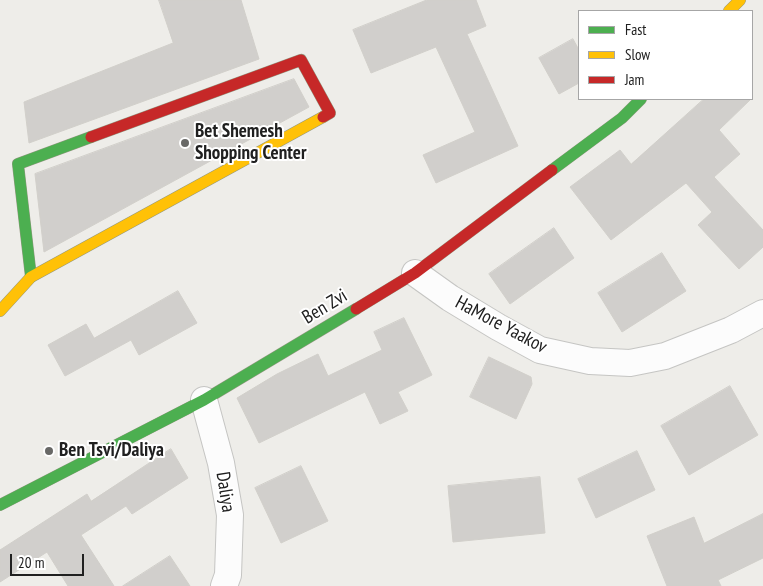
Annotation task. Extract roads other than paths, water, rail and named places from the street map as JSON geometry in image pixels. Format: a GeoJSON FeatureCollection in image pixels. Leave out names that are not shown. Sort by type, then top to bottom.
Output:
{"type":"FeatureCollection","features":[{"type":"Feature","properties":{"kind":"street"},"geometry":{"type":"LineString","coordinates":[[730,10],[740,0]]}},
{"type":"Feature","properties":{"kind":"street"},"geometry":{"type":"LineString","coordinates":[[0,311],[31,276],[330,113],[301,60],[18,164],[31,276]]}},
{"type":"Feature","properties":{"kind":"street","name":"Ben Zvi"},"geometry":{"type":"LineString","coordinates":[[0,506],[204,400],[415,274],[622,118],[640,100]]}},
{"type":"Feature","properties":{"kind":"street","name":"HaMore Yaakov"},"geometry":{"type":"LineString","coordinates":[[415,274],[458,303],[540,350],[590,361],[630,363],[665,356],[731,330],[763,313]]}},
{"type":"Feature","properties":{"kind":"street","name":"Daliya"},"geometry":{"type":"LineString","coordinates":[[204,400],[221,463],[230,514],[228,575],[224,586]]}},
{"type":"Feature","properties":{"kind":"place","name":"Bet Shemesh Shopping Center"},"geometry":{"type":"Point","coordinates":[185,143]}},
{"type":"Feature","properties":{"kind":"place","name":"Ben Tsvi/Daliya"},"geometry":{"type":"Point","coordinates":[49,451]}}]}
